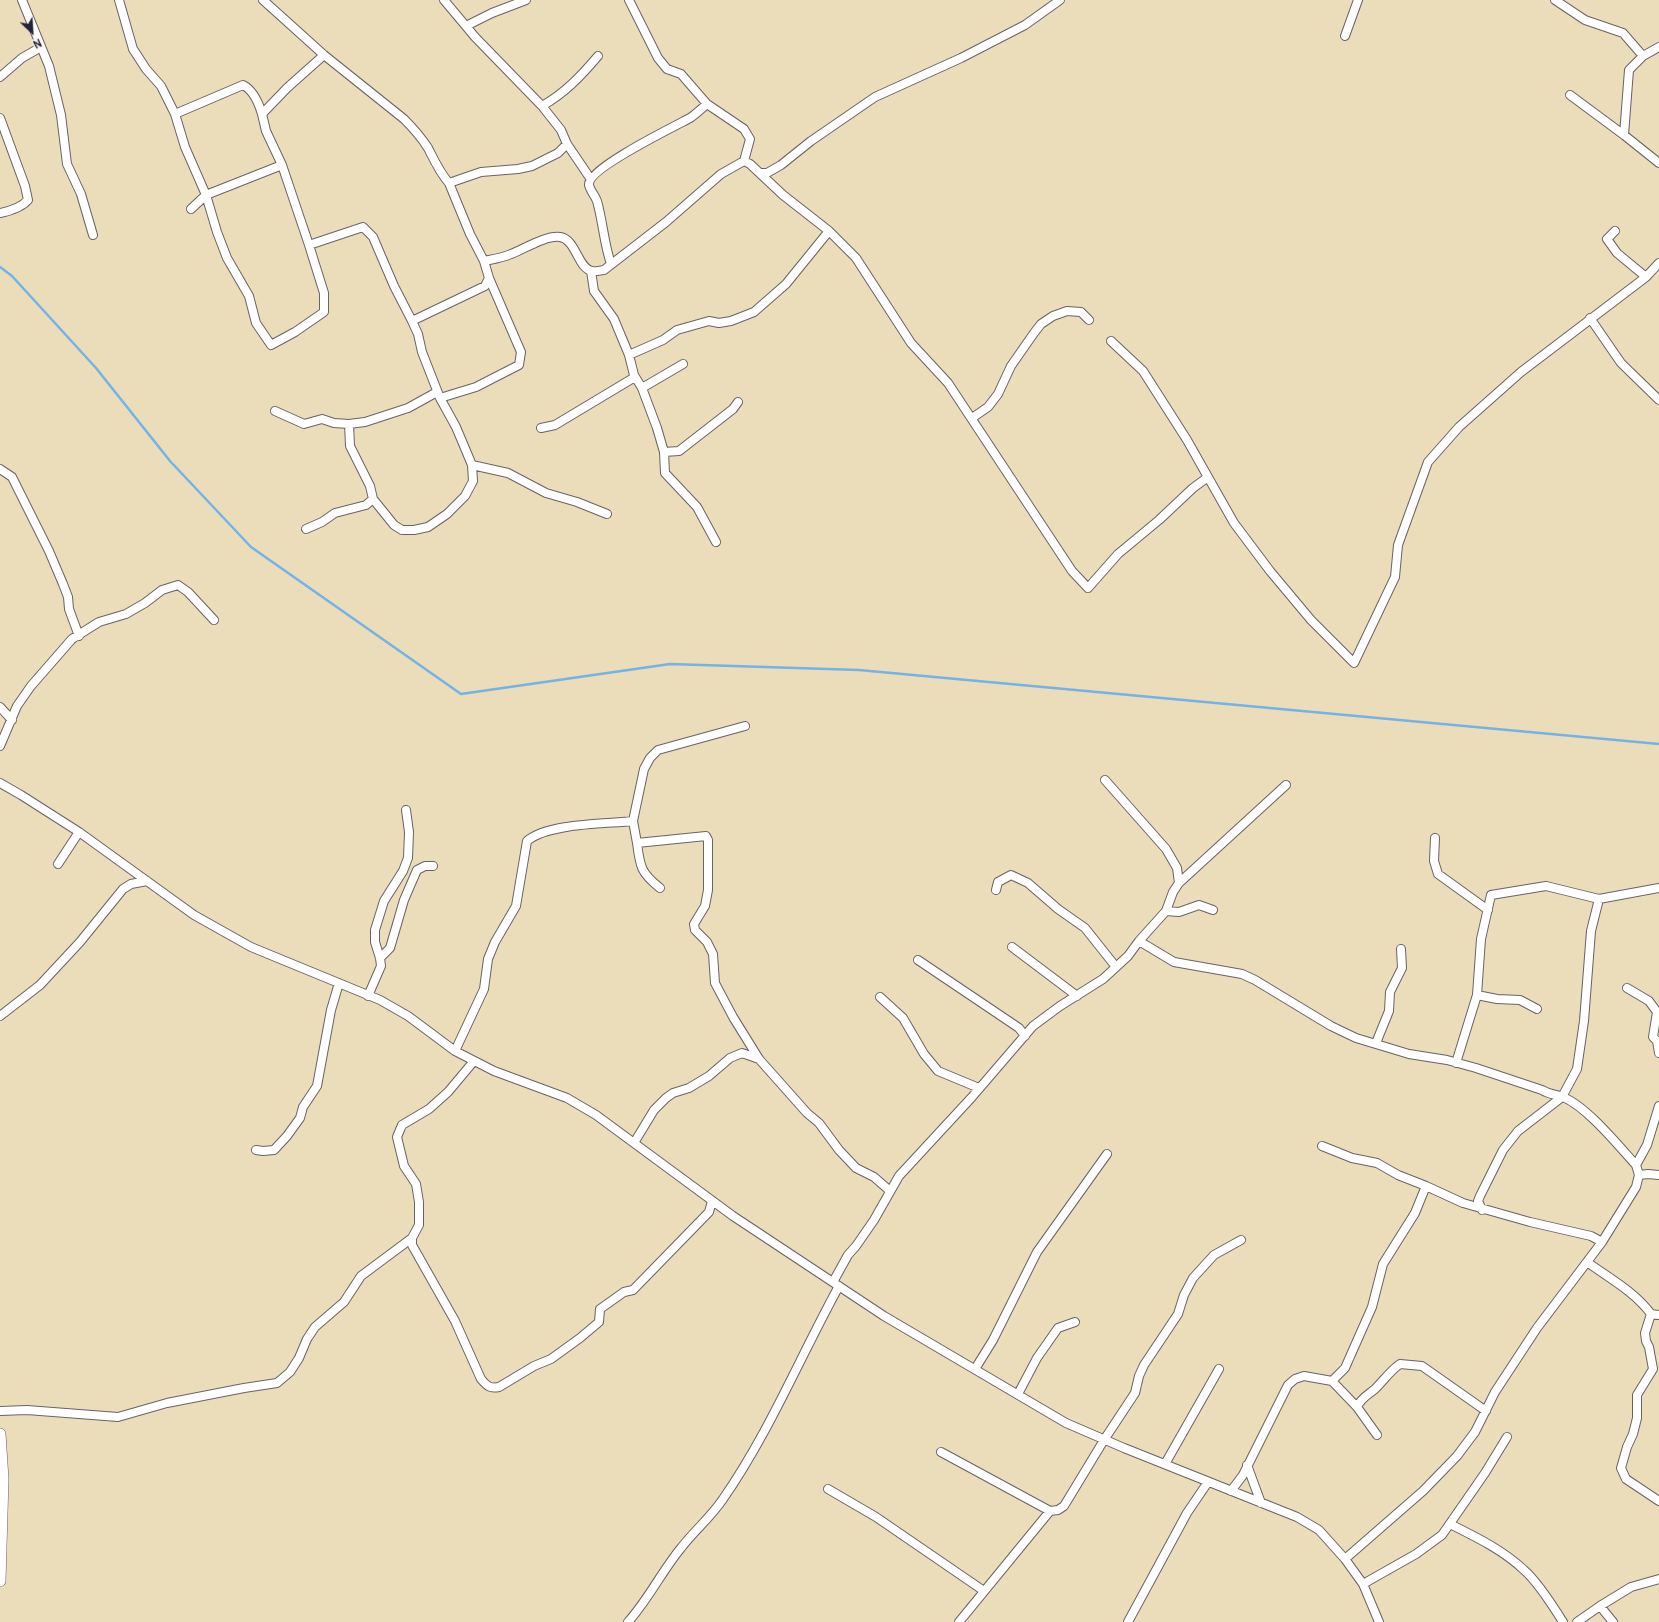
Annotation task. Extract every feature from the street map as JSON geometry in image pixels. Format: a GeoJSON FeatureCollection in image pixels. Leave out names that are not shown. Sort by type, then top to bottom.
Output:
{"type":"FeatureCollection","features":[{"type":"Feature","properties":{"kind":"main road"},"geometry":{"type":"LineString","coordinates":[[0,1434],[3,1478],[0,1581]]}},
{"type":"Feature","properties":{"kind":"street"},"geometry":{"type":"LineString","coordinates":[[22,0],[49,66],[61,115],[67,164],[81,194],[93,236]]}},
{"type":"Feature","properties":{"kind":"street"},"geometry":{"type":"LineString","coordinates":[[119,0],[133,49],[160,86],[175,114],[186,147],[206,195],[217,232],[227,258],[249,296],[256,323],[271,345],[295,332],[324,312],[324,293],[282,165],[266,131],[259,104],[248,87],[243,85],[175,114]]}},
{"type":"Feature","properties":{"kind":"street"},"geometry":{"type":"LineString","coordinates":[[263,0],[324,55],[404,119],[415,130],[427,147],[443,176],[449,183],[470,234],[484,260],[489,278],[521,352],[519,365],[476,387],[439,395],[408,408],[365,422],[349,424],[334,423],[322,419],[304,424],[275,411]]}},
{"type":"Feature","properties":{"kind":"street"},"geometry":{"type":"LineString","coordinates":[[444,0],[466,26],[542,106],[561,130],[568,144],[590,178],[589,184],[597,201],[606,248],[611,264]]}},
{"type":"Feature","properties":{"kind":"street"},"geometry":{"type":"LineString","coordinates":[[466,26],[492,13],[526,0]]}},
{"type":"Feature","properties":{"kind":"street"},"geometry":{"type":"LineString","coordinates":[[484,260],[499,258],[547,238],[559,237],[570,243],[585,266],[591,271],[594,272],[604,270],[666,222],[721,174],[744,161],[750,139],[744,130],[707,104],[681,74],[667,69],[658,58],[629,0]]}},
{"type":"Feature","properties":{"kind":"street"},"geometry":{"type":"LineString","coordinates":[[761,173],[767,173],[781,165],[811,141],[875,97],[961,58],[1025,25],[1060,0]]}},
{"type":"Feature","properties":{"kind":"street"},"geometry":{"type":"LineString","coordinates":[[1345,36],[1358,0]]}},
{"type":"Feature","properties":{"kind":"street"},"geometry":{"type":"LineString","coordinates":[[1554,0],[1585,20],[1623,33],[1643,56]]}},
{"type":"Feature","properties":{"kind":"street"},"geometry":{"type":"LineString","coordinates":[[1624,135],[1629,70],[1643,56],[1659,47]]}},
{"type":"Feature","properties":{"kind":"street"},"geometry":{"type":"LineString","coordinates":[[0,77],[22,58],[41,48]]}},
{"type":"Feature","properties":{"kind":"street"},"geometry":{"type":"LineString","coordinates":[[262,114],[286,88],[324,55]]}},
{"type":"Feature","properties":{"kind":"street"},"geometry":{"type":"LineString","coordinates":[[542,106],[558,97],[577,80],[598,56]]}},
{"type":"Feature","properties":{"kind":"street"},"geometry":{"type":"LineString","coordinates":[[1570,95],[1657,158]]}},
{"type":"Feature","properties":{"kind":"street"},"geometry":{"type":"LineString","coordinates":[[590,178],[643,142],[691,117],[707,104]]}},
{"type":"Feature","properties":{"kind":"street"},"geometry":{"type":"LineString","coordinates":[[0,118],[25,186],[28,200],[15,208],[0,213]]}},
{"type":"Feature","properties":{"kind":"street"},"geometry":{"type":"LineString","coordinates":[[449,183],[486,171],[518,169],[532,166],[558,153],[568,144]]}},
{"type":"Feature","properties":{"kind":"street"},"geometry":{"type":"LineString","coordinates":[[744,161],[761,173],[783,195],[829,231],[856,258],[911,344],[948,382],[1072,571],[1088,588],[1118,554],[1160,520],[1192,488],[1208,477]]}},
{"type":"Feature","properties":{"kind":"street"},"geometry":{"type":"LineString","coordinates":[[191,208],[206,195],[282,165]]}},
{"type":"Feature","properties":{"kind":"street"},"geometry":{"type":"LineString","coordinates":[[309,245],[363,227],[374,237],[394,286],[418,334],[422,352],[439,395],[456,427],[472,465],[474,481],[465,496],[447,514],[428,527],[414,530],[402,530],[394,525],[373,499],[370,486],[350,446],[349,424]]}},
{"type":"Feature","properties":{"kind":"street"},"geometry":{"type":"LineString","coordinates":[[629,355],[663,340],[677,330],[709,321],[731,321],[754,312],[786,284],[829,231]]}},
{"type":"Feature","properties":{"kind":"street"},"geometry":{"type":"LineString","coordinates":[[1615,231],[1607,239],[1617,253],[1646,277]]}},
{"type":"Feature","properties":{"kind":"street"},"geometry":{"type":"LineString","coordinates":[[1111,341],[1143,371],[1187,440],[1234,523],[1270,571],[1311,620],[1354,663],[1395,577],[1398,545],[1428,462],[1459,427],[1521,372],[1590,318],[1646,277],[1659,263]]}},
{"type":"Feature","properties":{"kind":"street"},"geometry":{"type":"LineString","coordinates":[[591,271],[594,292],[614,319],[629,355],[635,377],[642,388],[657,428],[664,452],[665,473],[697,507],[716,542]]}},
{"type":"Feature","properties":{"kind":"street"},"geometry":{"type":"LineString","coordinates":[[412,321],[485,286],[489,278]]}},
{"type":"Feature","properties":{"kind":"street"},"geometry":{"type":"LineString","coordinates":[[972,418],[988,407],[998,394],[1011,366],[1041,324],[1066,311],[1081,312],[1090,320]]}},
{"type":"Feature","properties":{"kind":"street"},"geometry":{"type":"LineString","coordinates":[[1590,318],[1621,363],[1659,400]]}},
{"type":"Feature","properties":{"kind":"street"},"geometry":{"type":"LineString","coordinates":[[642,388],[683,364]]}},
{"type":"Feature","properties":{"kind":"street"},"geometry":{"type":"LineString","coordinates":[[541,428],[555,425],[635,377]]}},
{"type":"Feature","properties":{"kind":"street"},"geometry":{"type":"LineString","coordinates":[[664,452],[679,451],[733,409],[738,402]]}},
{"type":"Feature","properties":{"kind":"street"},"geometry":{"type":"LineString","coordinates":[[472,465],[508,473],[546,493],[577,502],[607,514]]}},
{"type":"Feature","properties":{"kind":"street"},"geometry":{"type":"LineString","coordinates":[[0,469],[12,477],[49,551],[68,597],[69,609],[79,636]]}},
{"type":"Feature","properties":{"kind":"street"},"geometry":{"type":"LineString","coordinates":[[306,529],[322,522],[335,513],[366,505],[373,499]]}},
{"type":"Feature","properties":{"kind":"street"},"geometry":{"type":"LineString","coordinates":[[0,746],[17,706],[31,686],[72,639],[99,622],[126,614],[145,603],[162,590],[178,585],[188,592],[214,620]]}},
{"type":"Feature","properties":{"kind":"street"},"geometry":{"type":"LineString","coordinates":[[0,706],[12,720]]}},
{"type":"Feature","properties":{"kind":"street"},"geometry":{"type":"LineString","coordinates":[[660,888],[643,873],[639,859],[633,821],[644,769],[650,758],[658,750],[745,726]]}},
{"type":"Feature","properties":{"kind":"street"},"geometry":{"type":"LineString","coordinates":[[1105,780],[1166,849],[1177,868],[1179,883]]}},
{"type":"Feature","properties":{"kind":"street"},"geometry":{"type":"LineString","coordinates":[[0,783],[22,795],[79,832],[194,915],[251,947],[368,996],[408,1016],[455,1051],[474,1061],[494,1071],[567,1098],[596,1115],[712,1201],[884,1316],[1066,1423],[1104,1440],[1297,1517],[1319,1530],[1345,1559],[1363,1584],[1379,1622]]}},
{"type":"Feature","properties":{"kind":"street"},"geometry":{"type":"LineString","coordinates":[[628,1622],[681,1548],[722,1500],[756,1445],[792,1380],[848,1255],[874,1220],[899,1176],[980,1088],[1033,1026],[1103,979],[1128,956],[1139,941],[1166,911],[1173,892],[1179,883],[1286,785]]}},
{"type":"Feature","properties":{"kind":"street"},"geometry":{"type":"LineString","coordinates":[[368,996],[381,966],[375,942],[376,930],[384,901],[403,871],[408,858],[409,832],[406,810]]}},
{"type":"Feature","properties":{"kind":"street"},"geometry":{"type":"LineString","coordinates":[[455,1051],[484,989],[488,959],[495,942],[516,906],[527,840],[535,834],[564,828],[633,821]]}},
{"type":"Feature","properties":{"kind":"street"},"geometry":{"type":"LineString","coordinates":[[58,864],[79,832]]}},
{"type":"Feature","properties":{"kind":"street"},"geometry":{"type":"LineString","coordinates":[[637,843],[706,836],[708,840],[708,890],[705,906],[694,924],[695,930],[707,942],[713,954],[715,983],[733,1017],[759,1059],[807,1113],[819,1123],[839,1150],[856,1168],[874,1177],[890,1191]]}},
{"type":"Feature","properties":{"kind":"street"},"geometry":{"type":"LineString","coordinates":[[1435,838],[1434,861],[1438,874],[1488,910]]}},
{"type":"Feature","properties":{"kind":"street"},"geometry":{"type":"LineString","coordinates":[[380,958],[390,948],[404,900],[417,870],[425,866],[434,866]]}},
{"type":"Feature","properties":{"kind":"street"},"geometry":{"type":"LineString","coordinates":[[996,890],[998,882],[1011,875],[1028,883],[1058,909],[1085,928],[1116,967]]}},
{"type":"Feature","properties":{"kind":"street"},"geometry":{"type":"LineString","coordinates":[[0,1016],[40,985],[80,942],[123,889],[131,884],[147,881]]}},
{"type":"Feature","properties":{"kind":"street"},"geometry":{"type":"LineString","coordinates":[[1456,1063],[1477,995],[1481,939],[1491,895],[1546,886],[1599,899],[1659,888]]}},
{"type":"Feature","properties":{"kind":"street"},"geometry":{"type":"LineString","coordinates":[[1482,1210],[1478,1201],[1503,1150],[1518,1131],[1562,1097],[1577,1069],[1584,1021],[1591,931],[1599,899]]}},
{"type":"Feature","properties":{"kind":"street"},"geometry":{"type":"LineString","coordinates":[[1166,911],[1179,912],[1199,905],[1213,910]]}},
{"type":"Feature","properties":{"kind":"street"},"geometry":{"type":"LineString","coordinates":[[1139,941],[1174,962],[1242,974],[1255,980],[1331,1026],[1356,1038],[1409,1054],[1476,1068],[1542,1090],[1551,1095],[1562,1097],[1587,1113],[1636,1165],[1639,1175],[1636,1187],[1602,1242],[1537,1328],[1495,1392],[1475,1432],[1457,1456],[1428,1486],[1345,1559]]}},
{"type":"Feature","properties":{"kind":"street"},"geometry":{"type":"LineString","coordinates":[[1012,947],[1077,996]]}},
{"type":"Feature","properties":{"kind":"street"},"geometry":{"type":"LineString","coordinates":[[1376,1044],[1389,1011],[1390,992],[1402,968],[1401,949]]}},
{"type":"Feature","properties":{"kind":"street"},"geometry":{"type":"LineString","coordinates":[[918,960],[1019,1028],[1025,1036]]}},
{"type":"Feature","properties":{"kind":"street"},"geometry":{"type":"LineString","coordinates":[[256,1150],[274,1150],[287,1136],[300,1118],[303,1107],[316,1086],[331,1010],[339,983]]}},
{"type":"Feature","properties":{"kind":"street"},"geometry":{"type":"LineString","coordinates":[[1627,988],[1649,1000],[1657,1012],[1653,1036],[1657,1041],[1659,1053]]}},
{"type":"Feature","properties":{"kind":"street"},"geometry":{"type":"LineString","coordinates":[[1477,995],[1497,999],[1520,1000],[1537,1009]]}},
{"type":"Feature","properties":{"kind":"street"},"geometry":{"type":"LineString","coordinates":[[880,997],[903,1018],[924,1054],[938,1071],[980,1088]]}},
{"type":"Feature","properties":{"kind":"street"},"geometry":{"type":"LineString","coordinates":[[634,1143],[654,1110],[673,1093],[689,1088],[709,1076],[730,1058],[736,1055],[742,1053],[759,1059]]}},
{"type":"Feature","properties":{"kind":"street"},"geometry":{"type":"LineString","coordinates":[[0,1411],[26,1410],[118,1417],[167,1404],[244,1388],[277,1383],[293,1368],[315,1327],[344,1302],[361,1276],[412,1238],[419,1225],[419,1202],[416,1184],[404,1166],[397,1138],[402,1125],[430,1109],[448,1092],[474,1061]]}},
{"type":"Feature","properties":{"kind":"street"},"geometry":{"type":"LineString","coordinates":[[1636,1165],[1647,1145],[1659,1106]]}},
{"type":"Feature","properties":{"kind":"street"},"geometry":{"type":"LineString","coordinates":[[1322,1146],[1352,1158],[1377,1163],[1398,1175],[1482,1210],[1591,1236],[1602,1242]]}},
{"type":"Feature","properties":{"kind":"street"},"geometry":{"type":"LineString","coordinates":[[975,1369],[993,1340],[1037,1252],[1107,1154]]}},
{"type":"Feature","properties":{"kind":"street"},"geometry":{"type":"LineString","coordinates":[[1639,1175],[1659,1175]]}},
{"type":"Feature","properties":{"kind":"street"},"geometry":{"type":"LineString","coordinates":[[1332,1381],[1345,1368],[1372,1308],[1383,1264],[1415,1213],[1426,1186]]}},
{"type":"Feature","properties":{"kind":"street"},"geometry":{"type":"LineString","coordinates":[[412,1238],[412,1245],[455,1321],[481,1379],[488,1387],[492,1388],[499,1387],[534,1366],[551,1359],[580,1338],[598,1322],[600,1309],[624,1292],[633,1290],[709,1212],[712,1201]]}},
{"type":"Feature","properties":{"kind":"street"},"geometry":{"type":"LineString","coordinates":[[941,1452],[1050,1511],[1058,1510],[1064,1506],[1104,1440],[1135,1393],[1139,1376],[1144,1365],[1178,1314],[1184,1295],[1193,1278],[1214,1255],[1241,1240]]}},
{"type":"Feature","properties":{"kind":"street"},"geometry":{"type":"LineString","coordinates":[[1587,1262],[1638,1299],[1655,1315],[1645,1333],[1653,1369],[1637,1396],[1637,1418],[1621,1468],[1626,1479],[1659,1501]]}},
{"type":"Feature","properties":{"kind":"street"},"geometry":{"type":"LineString","coordinates":[[1018,1394],[1036,1358],[1058,1328],[1075,1322]]}},
{"type":"Feature","properties":{"kind":"street"},"geometry":{"type":"LineString","coordinates":[[1357,1407],[1360,1400],[1375,1388],[1389,1372],[1400,1364],[1422,1366],[1486,1411]]}},
{"type":"Feature","properties":{"kind":"street"},"geometry":{"type":"LineString","coordinates":[[1165,1464],[1219,1369]]}},
{"type":"Feature","properties":{"kind":"street"},"geometry":{"type":"LineString","coordinates":[[1231,1491],[1243,1475],[1288,1385],[1295,1379],[1304,1376],[1332,1381],[1357,1407],[1377,1435]]}},
{"type":"Feature","properties":{"kind":"street"},"geometry":{"type":"LineString","coordinates":[[1363,1584],[1416,1554],[1442,1535],[1507,1437]]}},
{"type":"Feature","properties":{"kind":"street"},"geometry":{"type":"LineString","coordinates":[[1247,1465],[1261,1503]]}},
{"type":"Feature","properties":{"kind":"street"},"geometry":{"type":"LineString","coordinates":[[1128,1622],[1187,1513],[1208,1482]]}},
{"type":"Feature","properties":{"kind":"street"},"geometry":{"type":"LineString","coordinates":[[828,1489],[876,1517],[984,1591]]}},
{"type":"Feature","properties":{"kind":"street"},"geometry":{"type":"LineString","coordinates":[[958,1622],[1050,1511]]}},
{"type":"Feature","properties":{"kind":"street"},"geometry":{"type":"LineString","coordinates":[[1450,1524],[1487,1543],[1525,1571],[1553,1606],[1563,1622]]}},
{"type":"Feature","properties":{"kind":"street"},"geometry":{"type":"LineString","coordinates":[[1577,1622],[1631,1587],[1659,1579]]}},
{"type":"Feature","properties":{"kind":"street"},"geometry":{"type":"LineString","coordinates":[[1600,1606],[1613,1622]]}},
{"type":"Feature","properties":{"kind":"waterway"},"geometry":{"type":"LineString","coordinates":[[0,267],[12,276],[96,368],[170,461],[251,547],[461,694],[670,664],[859,670],[1659,744]]}}]}
